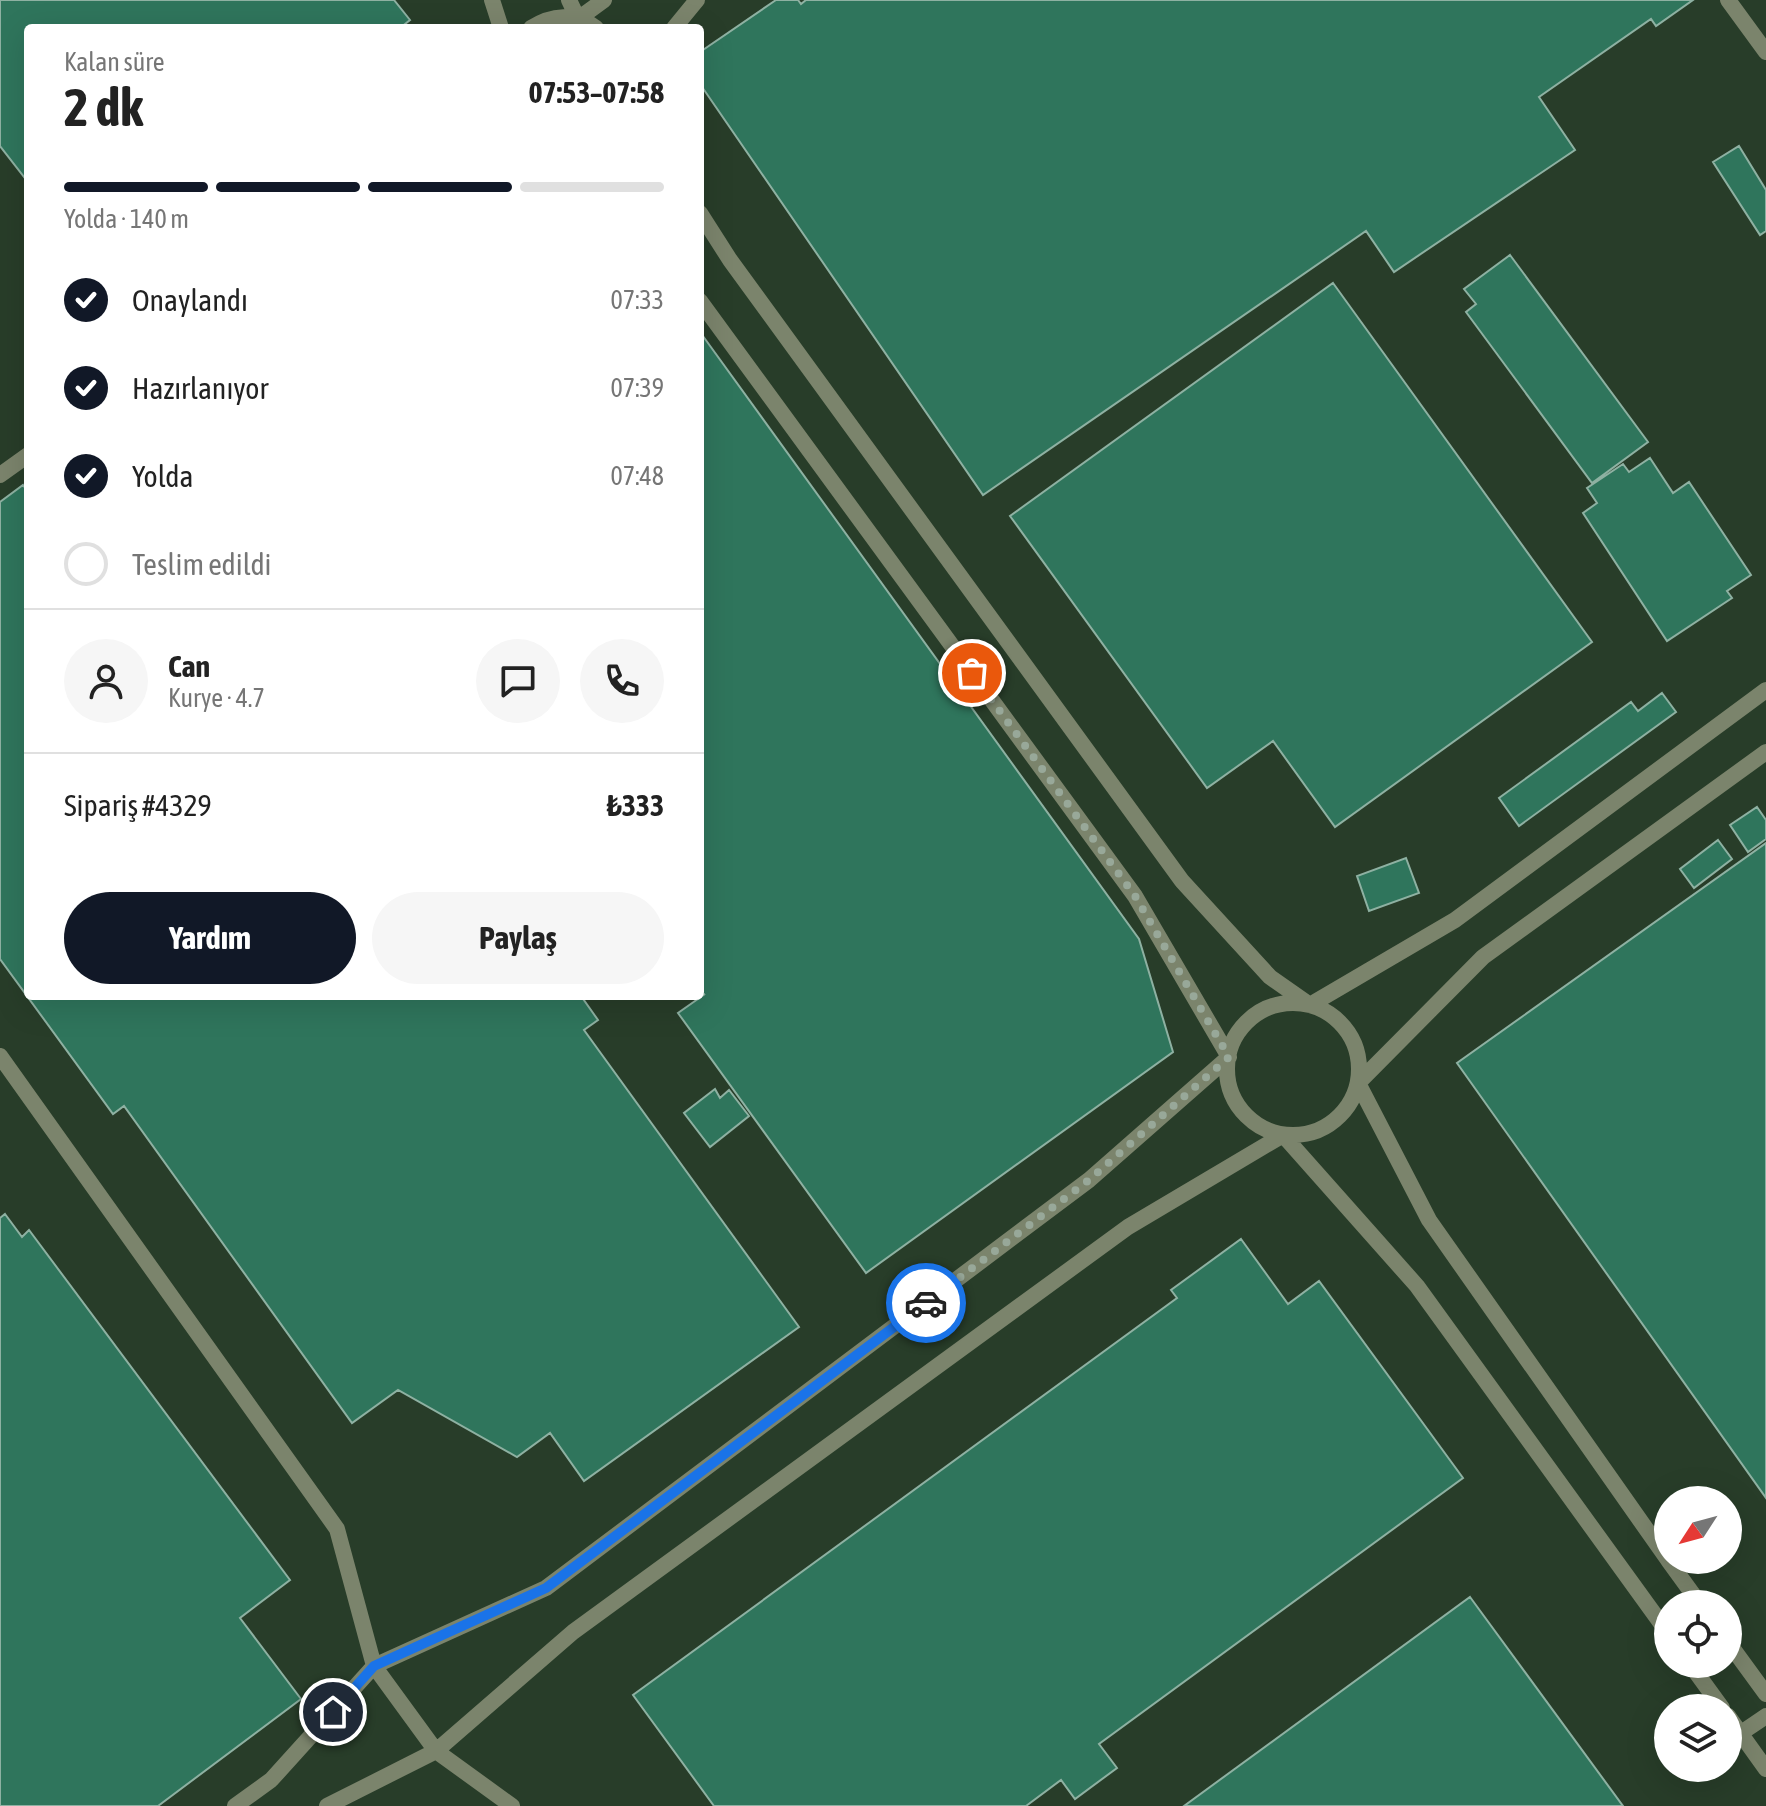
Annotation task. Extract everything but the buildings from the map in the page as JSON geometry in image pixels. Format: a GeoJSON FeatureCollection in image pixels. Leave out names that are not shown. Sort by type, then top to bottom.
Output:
{"type":"FeatureCollection","features":[{"type":"Feature","properties":{"kind":"street"},"geometry":{"type":"LineString","coordinates":[[492,0],[500,24]]}},
{"type":"Feature","properties":{"kind":"street"},"geometry":{"type":"LineString","coordinates":[[569,0],[578,19]]}},
{"type":"Feature","properties":{"kind":"street"},"geometry":{"type":"LineString","coordinates":[[578,19],[604,0]]}},
{"type":"Feature","properties":{"kind":"street"},"geometry":{"type":"LineString","coordinates":[[677,24],[697,0]]}},
{"type":"Feature","properties":{"kind":"street"},"geometry":{"type":"LineString","coordinates":[[1728,0],[1766,52]]}},
{"type":"Feature","properties":{"kind":"street"},"geometry":{"type":"LineString","coordinates":[[537,24],[559,16],[588,24]]}},
{"type":"Feature","properties":{"kind":"street"},"geometry":{"type":"LineString","coordinates":[[704,219],[730,260],[1182,881],[1270,977],[1310,1005],[1325,1011],[1342,1025],[1352,1040],[1359,1061],[1358,1083],[1350,1104],[1339,1117],[1320,1130],[1306,1134],[1283,1135],[1261,1127],[1243,1111],[1231,1092],[1227,1069],[1231,1046],[1248,1020],[1267,1008],[1288,1003],[1310,1005],[1455,920],[1766,690]]}},
{"type":"Feature","properties":{"kind":"street"},"geometry":{"type":"LineString","coordinates":[[704,306],[1135,896],[1229,1057]]}},
{"type":"Feature","properties":{"kind":"street"},"geometry":{"type":"LineString","coordinates":[[0,475],[24,458]]}},
{"type":"Feature","properties":{"kind":"street"},"geometry":{"type":"LineString","coordinates":[[1358,1083],[1483,957],[1766,752]]}},
{"type":"Feature","properties":{"kind":"street"},"geometry":{"type":"LineString","coordinates":[[0,1056],[337,1529],[374,1666],[436,1751],[512,1806]]}},
{"type":"Feature","properties":{"kind":"street"},"geometry":{"type":"LineString","coordinates":[[235,1806],[271,1780],[374,1666],[546,1588],[1089,1180],[1229,1057]]}},
{"type":"Feature","properties":{"kind":"street"},"geometry":{"type":"LineString","coordinates":[[1358,1083],[1429,1220],[1654,1540]]}},
{"type":"Feature","properties":{"kind":"street"},"geometry":{"type":"LineString","coordinates":[[1283,1135],[1417,1286],[1654,1614]]}},
{"type":"Feature","properties":{"kind":"street"},"geometry":{"type":"LineString","coordinates":[[327,1806],[436,1751],[573,1632],[1128,1227],[1283,1135]]}},
{"type":"Feature","properties":{"kind":"street"},"geometry":{"type":"LineString","coordinates":[[1742,1661],[1766,1694]]}},
{"type":"Feature","properties":{"kind":"street"},"geometry":{"type":"LineString","coordinates":[[1742,1732],[1766,1716]]}},
{"type":"Feature","properties":{"kind":"street"},"geometry":{"type":"LineString","coordinates":[[1742,1734],[1766,1769]]}},
{"type":"Feature","properties":{"kind":"way so far"},"geometry":{"type":"LineString","coordinates":[[926,1303],[1089,1180],[1229,1057],[1135,896],[972,673]]}},
{"type":"Feature","properties":{"kind":"route"},"geometry":{"type":"LineString","coordinates":[[333,1712],[374,1666],[546,1588],[926,1303]]}}]}
